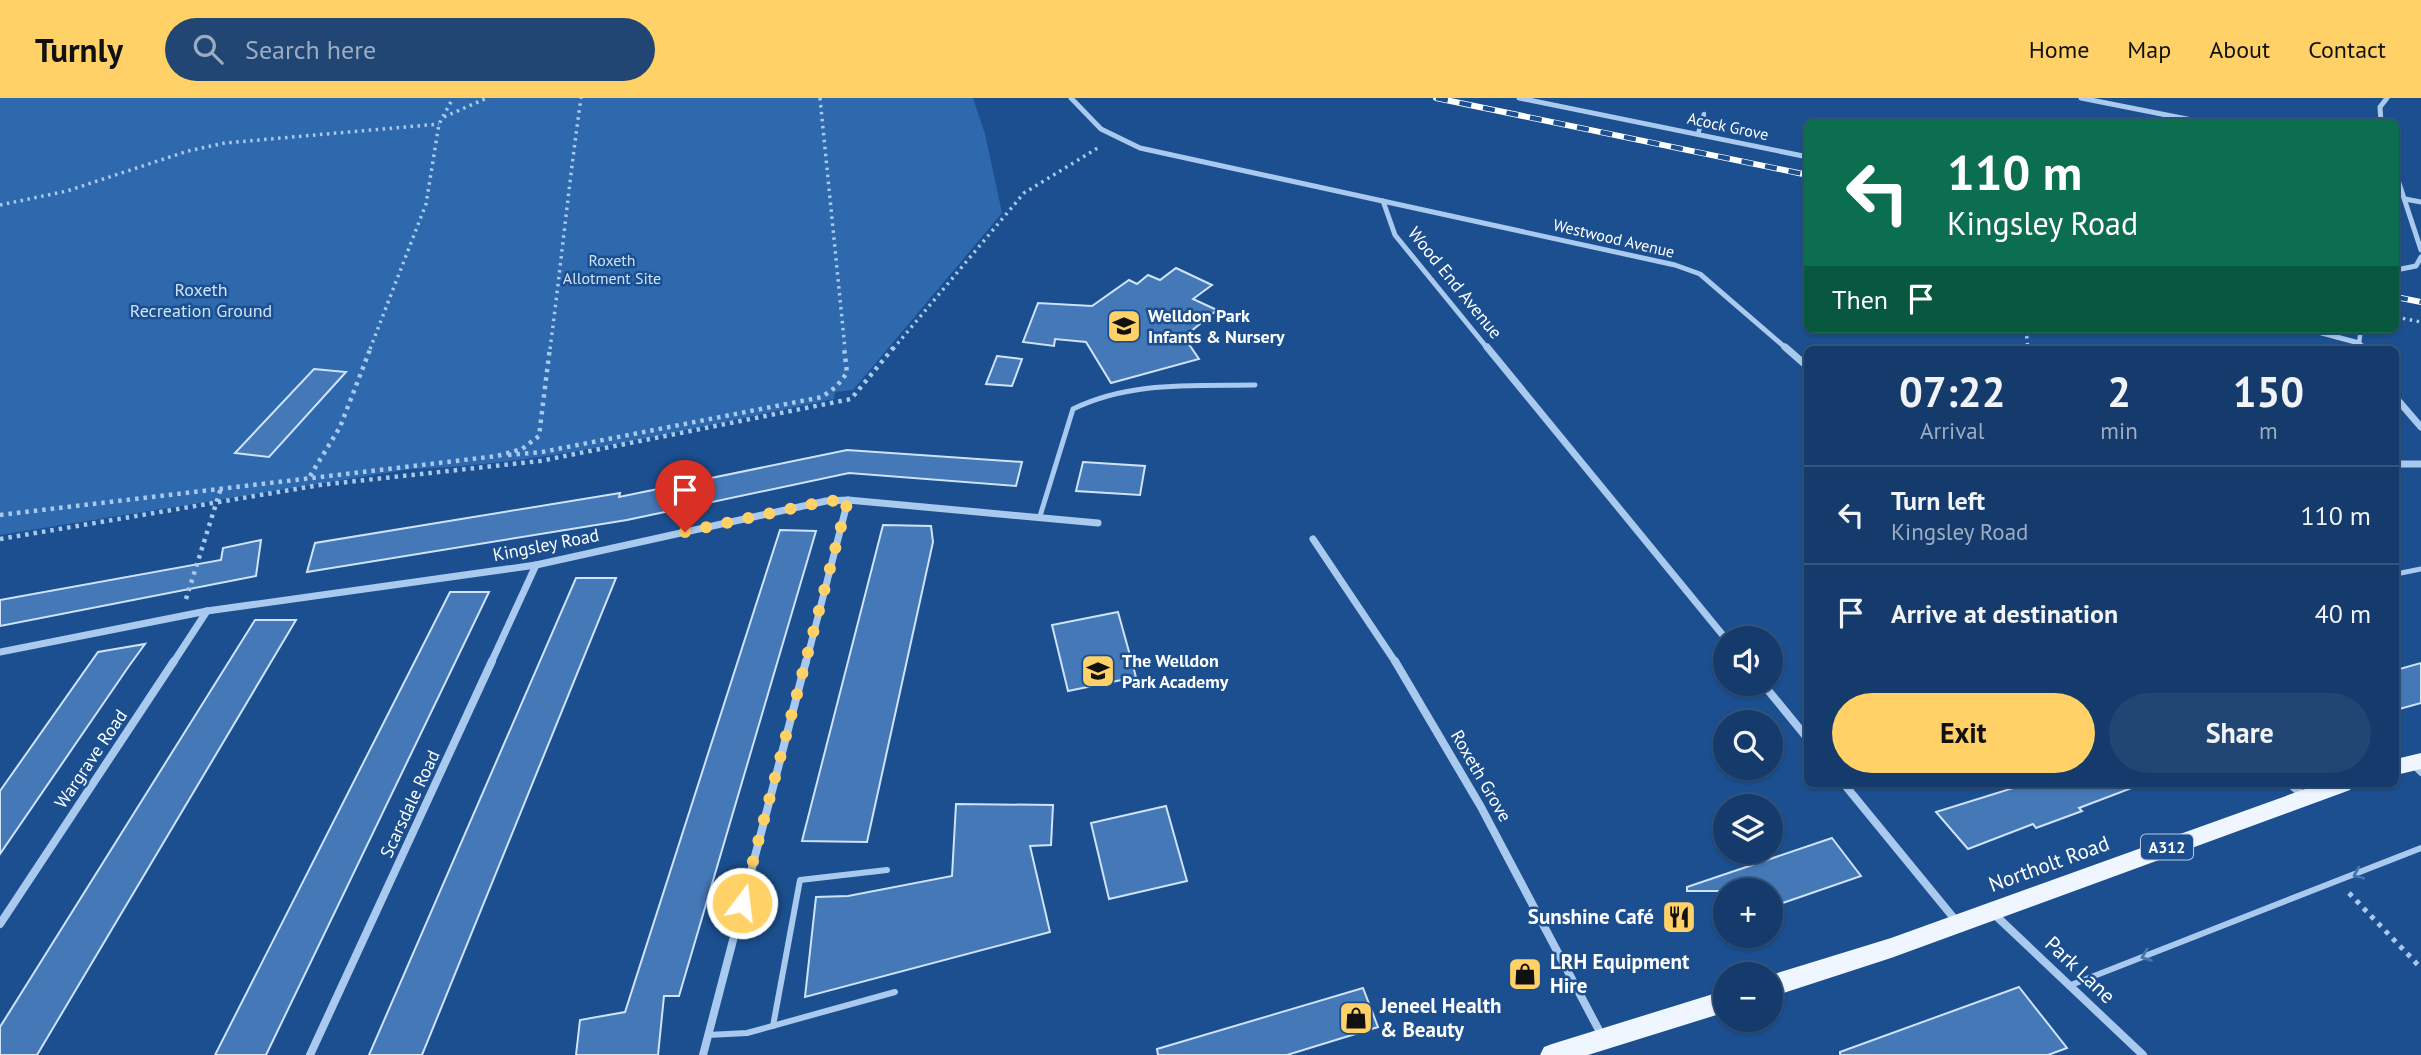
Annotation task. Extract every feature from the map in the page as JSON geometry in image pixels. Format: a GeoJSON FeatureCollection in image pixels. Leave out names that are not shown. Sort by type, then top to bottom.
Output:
{"type":"FeatureCollection","features":[{"type":"Feature","properties":{"kind":"main road","name":"Northolt Road"},"geometry":{"type":"LineString","coordinates":[[1783,982],[1891,948],[1991,911],[2297,790],[2320,787]]}},
{"type":"Feature","properties":{"kind":"main road"},"geometry":{"type":"LineString","coordinates":[[1552,1055],[1713,1004]]}},
{"type":"Feature","properties":{"kind":"street"},"geometry":{"type":"LineString","coordinates":[[1071,98],[1087,120],[1114,138],[1140,148],[1383,201]]}},
{"type":"Feature","properties":{"kind":"street","name":"Acock Grove"},"geometry":{"type":"LineString","coordinates":[[1519,98],[1804,156]]}},
{"type":"Feature","properties":{"kind":"street"},"geometry":{"type":"LineString","coordinates":[[2081,98],[2188,119]]}},
{"type":"Feature","properties":{"kind":"street"},"geometry":{"type":"LineString","coordinates":[[2381,119],[2380,107],[2386,98]]}},
{"type":"Feature","properties":{"kind":"street"},"geometry":{"type":"LineString","coordinates":[[2399,182],[2421,250]]}},
{"type":"Feature","properties":{"kind":"street"},"geometry":{"type":"LineString","coordinates":[[2405,199],[2421,202]]}},
{"type":"Feature","properties":{"kind":"street","name":"Westwood Avenue"},"geometry":{"type":"LineString","coordinates":[[1383,201],[1675,265],[1700,274],[1804,364]]}},
{"type":"Feature","properties":{"kind":"street","name":"Wood End Avenue"},"geometry":{"type":"LineString","coordinates":[[1383,201],[1395,235],[1715,626]]}},
{"type":"Feature","properties":{"kind":"street"},"geometry":{"type":"LineString","coordinates":[[2399,269],[2416,266],[2421,257]]}},
{"type":"Feature","properties":{"kind":"street"},"geometry":{"type":"LineString","coordinates":[[2323,333],[2359,342],[2362,346]]}},
{"type":"Feature","properties":{"kind":"street"},"geometry":{"type":"LineString","coordinates":[[2399,401],[2421,427]]}},
{"type":"Feature","properties":{"kind":"street"},"geometry":{"type":"LineString","coordinates":[[2399,464],[2421,464]]}},
{"type":"Feature","properties":{"kind":"street"},"geometry":{"type":"LineString","coordinates":[[702,1055],[848,500]]}},
{"type":"Feature","properties":{"kind":"street","name":"Kingsley Road"},"geometry":{"type":"LineString","coordinates":[[0,652],[207,611],[536,565],[826,501],[848,500],[1098,523]]}},
{"type":"Feature","properties":{"kind":"street","name":"Roxeth Grove"},"geometry":{"type":"LineString","coordinates":[[1313,539],[1406,678],[1481,807],[1604,1039]]}},
{"type":"Feature","properties":{"kind":"street","name":"Scarsdale Road"},"geometry":{"type":"LineString","coordinates":[[310,1055],[536,565]]}},
{"type":"Feature","properties":{"kind":"street","name":"Wargrave Road"},"geometry":{"type":"LineString","coordinates":[[0,924],[207,611]]}},
{"type":"Feature","properties":{"kind":"street"},"geometry":{"type":"LineString","coordinates":[[1773,696],[1804,735]]}},
{"type":"Feature","properties":{"kind":"street"},"geometry":{"type":"LineString","coordinates":[[1846,787],[1957,922]]}},
{"type":"Feature","properties":{"kind":"street","name":"Park Lane"},"geometry":{"type":"LineString","coordinates":[[1991,911],[2143,1055]]}},
{"type":"Feature","properties":{"kind":"lane"},"geometry":{"type":"LineString","coordinates":[[1698,134],[1704,114]]}},
{"type":"Feature","properties":{"kind":"lane"},"geometry":{"type":"LineString","coordinates":[[2359,342],[2360,333]]}},
{"type":"Feature","properties":{"kind":"lane"},"geometry":{"type":"LineString","coordinates":[[1040,516],[1073,409],[1087,400],[1139,388],[1255,385]]}},
{"type":"Feature","properties":{"kind":"lane"},"geometry":{"type":"LineString","coordinates":[[2399,573],[2421,569]]}},
{"type":"Feature","properties":{"kind":"lane"},"geometry":{"type":"LineString","coordinates":[[2071,985],[2421,848]]}},
{"type":"Feature","properties":{"kind":"lane"},"geometry":{"type":"LineString","coordinates":[[773,1026],[800,880],[887,870]]}},
{"type":"Feature","properties":{"kind":"lane"},"geometry":{"type":"LineString","coordinates":[[708,1035],[747,1033],[895,992]]}},
{"type":"Feature","properties":{"kind":"path"},"geometry":{"type":"LineString","coordinates":[[310,477],[340,428],[426,205],[439,124],[453,98]]}},
{"type":"Feature","properties":{"kind":"path"},"geometry":{"type":"LineString","coordinates":[[443,117],[487,98]]}},
{"type":"Feature","properties":{"kind":"path"},"geometry":{"type":"LineString","coordinates":[[497,456],[522,449],[539,436],[561,270],[565,205],[581,98]]}},
{"type":"Feature","properties":{"kind":"path"},"geometry":{"type":"LineString","coordinates":[[0,516],[366,470],[542,452],[822,397],[836,387],[847,373],[820,98]]}},
{"type":"Feature","properties":{"kind":"path"},"geometry":{"type":"LineString","coordinates":[[0,205],[67,191],[188,151],[225,143],[439,124]]}},
{"type":"Feature","properties":{"kind":"path"},"geometry":{"type":"LineString","coordinates":[[0,539],[320,485],[540,461],[851,399],[1024,193],[1114,138]]}},
{"type":"Feature","properties":{"kind":"path"},"geometry":{"type":"LineString","coordinates":[[2399,318],[2421,322]]}},
{"type":"Feature","properties":{"kind":"path"},"geometry":{"type":"LineString","coordinates":[[181,616],[221,488]]}},
{"type":"Feature","properties":{"kind":"path"},"geometry":{"type":"LineString","coordinates":[[2338,882],[2421,968]]}},
{"type":"Feature","properties":{"kind":"green space"},"geometry":{"type":"Polygon","coordinates":[[[0,98],[973,98],[985,134],[1002,213],[853,390],[835,392],[834,399],[571,452],[465,466],[411,469],[0,535],[0,98]]]}},
{"type":"Feature","properties":{"kind":"building"},"geometry":{"type":"Polygon","coordinates":[[[1176,268],[1212,285],[1193,299],[1217,310],[1184,337],[1199,359],[1111,383],[1086,342],[1055,339],[1054,346],[1023,342],[1038,303],[1092,306],[1129,280],[1137,284],[1148,275],[1160,280],[1176,268]]]}},
{"type":"Feature","properties":{"kind":"building"},"geometry":{"type":"Polygon","coordinates":[[[997,356],[1022,359],[1012,386],[986,384],[997,356]]]}},
{"type":"Feature","properties":{"kind":"building"},"geometry":{"type":"Polygon","coordinates":[[[314,369],[346,372],[269,457],[235,453],[314,369]]]}},
{"type":"Feature","properties":{"kind":"building"},"geometry":{"type":"Polygon","coordinates":[[[847,450],[1022,462],[1016,486],[849,473],[627,520],[307,572],[315,543],[620,493],[619,497],[847,450]]]}},
{"type":"Feature","properties":{"kind":"building"},"geometry":{"type":"Polygon","coordinates":[[[1083,462],[1145,466],[1140,495],[1076,491],[1083,462]]]}},
{"type":"Feature","properties":{"kind":"building"},"geometry":{"type":"Polygon","coordinates":[[[883,525],[931,526],[933,542],[867,842],[802,841],[883,525]]]}},
{"type":"Feature","properties":{"kind":"building"},"geometry":{"type":"Polygon","coordinates":[[[780,530],[816,531],[679,996],[664,996],[658,1055],[576,1055],[580,1020],[625,1012],[780,530]]]}},
{"type":"Feature","properties":{"kind":"building"},"geometry":{"type":"Polygon","coordinates":[[[261,540],[256,576],[0,626],[0,600],[221,560],[223,548],[261,540]]]}},
{"type":"Feature","properties":{"kind":"building"},"geometry":{"type":"Polygon","coordinates":[[[576,578],[616,578],[422,1055],[369,1055],[576,578]]]}},
{"type":"Feature","properties":{"kind":"building"},"geometry":{"type":"Polygon","coordinates":[[[450,592],[489,592],[266,1055],[215,1055],[450,592]]]}},
{"type":"Feature","properties":{"kind":"building"},"geometry":{"type":"Polygon","coordinates":[[[1118,612],[1136,677],[1068,691],[1052,625],[1118,612]]]}},
{"type":"Feature","properties":{"kind":"building"},"geometry":{"type":"Polygon","coordinates":[[[255,620],[296,620],[37,1055],[0,1055],[0,1027],[255,620]]]}},
{"type":"Feature","properties":{"kind":"building"},"geometry":{"type":"Polygon","coordinates":[[[145,644],[0,854],[0,791],[98,652],[145,644]]]}},
{"type":"Feature","properties":{"kind":"building"},"geometry":{"type":"Polygon","coordinates":[[[2421,663],[2421,703],[2399,709],[2399,669],[2421,663]]]}},
{"type":"Feature","properties":{"kind":"building"},"geometry":{"type":"Polygon","coordinates":[[[2016,787],[2134,787],[2079,808],[2082,811],[2036,828],[2033,824],[1968,849],[1936,812],[2016,787]]]}},
{"type":"Feature","properties":{"kind":"building"},"geometry":{"type":"Polygon","coordinates":[[[956,804],[1053,805],[1051,845],[1030,846],[1050,932],[805,997],[816,897],[848,896],[952,876],[956,804]]]}},
{"type":"Feature","properties":{"kind":"building"},"geometry":{"type":"Polygon","coordinates":[[[1166,806],[1187,881],[1109,899],[1091,823],[1166,806]]]}},
{"type":"Feature","properties":{"kind":"building"},"geometry":{"type":"Polygon","coordinates":[[[1832,838],[1861,876],[1783,903],[1783,878],[1714,878],[1755,864],[1783,864],[1783,855],[1832,838]]]}},
{"type":"Feature","properties":{"kind":"building"},"geometry":{"type":"Polygon","coordinates":[[[1713,878],[1713,891],[1687,891],[1687,887],[1713,878]]]}},
{"type":"Feature","properties":{"kind":"building"},"geometry":{"type":"Polygon","coordinates":[[[2019,987],[2067,1048],[2048,1055],[1840,1055],[1840,1052],[2019,987]]]}},
{"type":"Feature","properties":{"kind":"building"},"geometry":{"type":"Polygon","coordinates":[[[1363,988],[1378,1027],[1287,1055],[1158,1055],[1157,1049],[1363,988]]]}},
{"type":"Feature","properties":{"kind":"railway"},"geometry":{"type":"LineString","coordinates":[[1436,98],[1804,174]]}},
{"type":"Feature","properties":{"kind":"railway"},"geometry":{"type":"LineString","coordinates":[[2399,298],[2421,302]]}},
{"type":"Feature","properties":{"kind":"place","name":"Welldon Park Infants & Nursery"},"geometry":{"type":"Point","coordinates":[1124,326]}},
{"type":"Feature","properties":{"kind":"place","name":"The Welldon Park Academy"},"geometry":{"type":"Point","coordinates":[1098,671]}},
{"type":"Feature","properties":{"kind":"place","name":"Sunshine Café"},"geometry":{"type":"Point","coordinates":[1679,917]}},
{"type":"Feature","properties":{"kind":"place","name":"LRH Equipment Hire"},"geometry":{"type":"Point","coordinates":[1525,974]}},
{"type":"Feature","properties":{"kind":"place","name":"Jeneel Health & Beauty"},"geometry":{"type":"Point","coordinates":[1356,1018]}},
{"type":"Feature","properties":{"kind":"route"},"geometry":{"type":"LineString","coordinates":[[685,532],[826,501],[848,500],[742,903]]}},
{"type":"Feature","properties":{"kind":"park label","name":"Roxeth Allotment Site"},"geometry":{"type":"Point","coordinates":[612,269]}},
{"type":"Feature","properties":{"kind":"park label","name":"Roxeth Recreation Ground"},"geometry":{"type":"Point","coordinates":[201,300]}}]}
